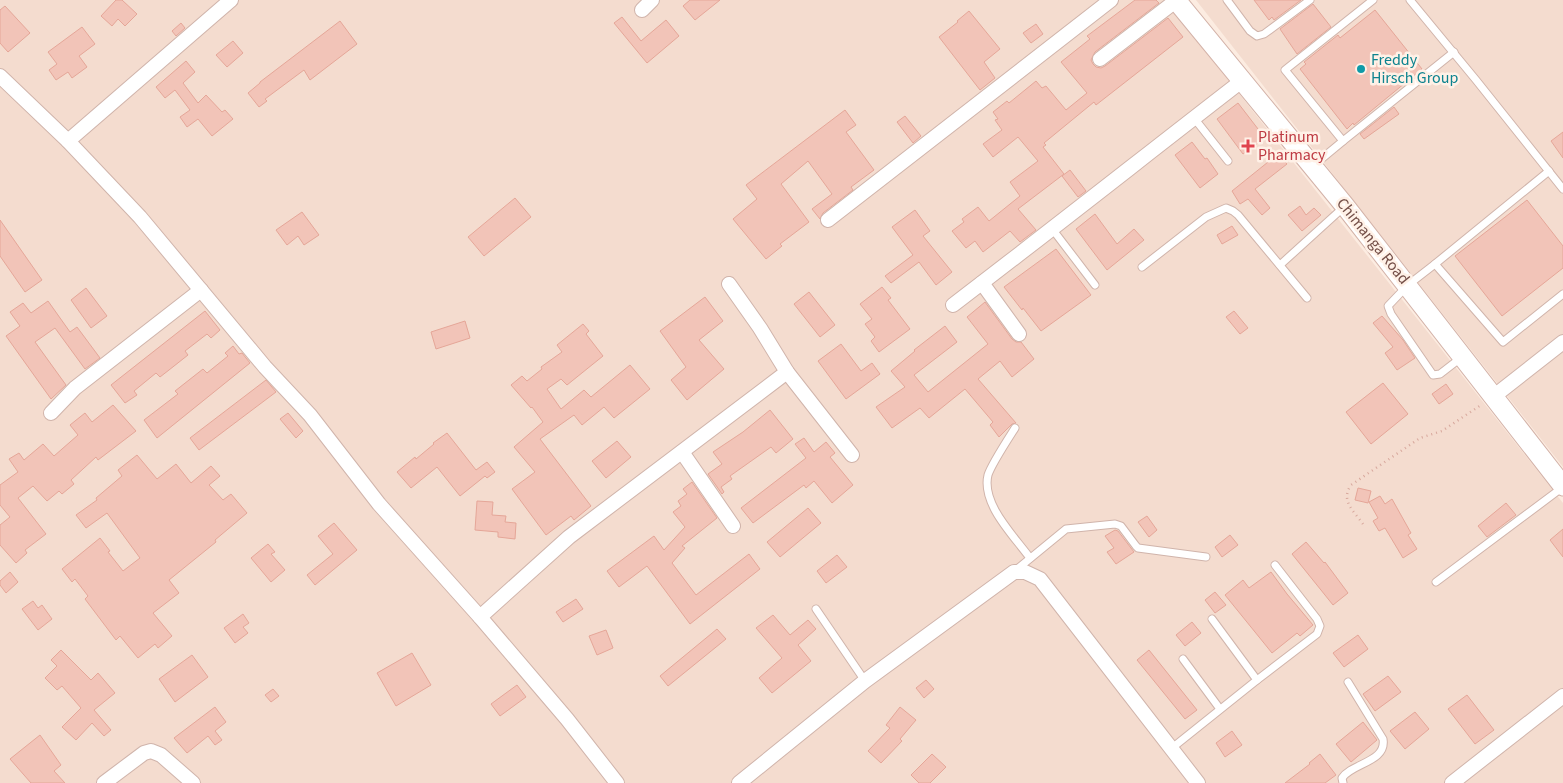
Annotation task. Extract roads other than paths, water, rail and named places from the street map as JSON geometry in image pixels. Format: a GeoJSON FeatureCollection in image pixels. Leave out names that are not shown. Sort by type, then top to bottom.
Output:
{"type":"FeatureCollection","features":[{"type":"Feature","properties":{"kind":"street"},"geometry":{"type":"LineString","coordinates":[[68,141],[231,0]]}},
{"type":"Feature","properties":{"kind":"street"},"geometry":{"type":"LineString","coordinates":[[828,220],[1111,0]]}},
{"type":"Feature","properties":{"kind":"street"},"geometry":{"type":"LineString","coordinates":[[1100,59],[1177,0]]}},
{"type":"Feature","properties":{"kind":"street","name":"Chimanga Road"},"geometry":{"type":"LineString","coordinates":[[1177,0],[1345,206],[1563,487]]}},
{"type":"Feature","properties":{"kind":"street"},"geometry":{"type":"LineString","coordinates":[[0,76],[68,141],[140,217],[265,367],[310,415],[379,504],[480,617],[567,719],[617,783]]}},
{"type":"Feature","properties":{"kind":"street"},"geometry":{"type":"LineString","coordinates":[[953,305],[1053,230],[1118,176],[1243,80]]}},
{"type":"Feature","properties":{"kind":"street"},"geometry":{"type":"LineString","coordinates":[[982,283],[1019,334]]}},
{"type":"Feature","properties":{"kind":"street"},"geometry":{"type":"LineString","coordinates":[[729,284],[760,328],[787,372],[852,455]]}},
{"type":"Feature","properties":{"kind":"street"},"geometry":{"type":"LineString","coordinates":[[51,413],[75,388],[201,290]]}},
{"type":"Feature","properties":{"kind":"street"},"geometry":{"type":"LineString","coordinates":[[1492,397],[1563,342]]}},
{"type":"Feature","properties":{"kind":"street"},"geometry":{"type":"LineString","coordinates":[[480,617],[569,537],[787,372]]}},
{"type":"Feature","properties":{"kind":"street"},"geometry":{"type":"LineString","coordinates":[[682,452],[734,526]]}},
{"type":"Feature","properties":{"kind":"street"},"geometry":{"type":"LineString","coordinates":[[739,783],[865,681],[1014,572],[1025,572],[1040,579],[1198,783]]}},
{"type":"Feature","properties":{"kind":"street"},"geometry":{"type":"LineString","coordinates":[[1452,783],[1563,696]]}},
{"type":"Feature","properties":{"kind":"street"},"geometry":{"type":"LineString","coordinates":[[104,783],[144,753],[151,751],[161,755],[193,783]]}},
{"type":"Feature","properties":{"kind":"lane"},"geometry":{"type":"LineString","coordinates":[[1227,0],[1250,31],[1257,36],[1264,34],[1310,0]]}},
{"type":"Feature","properties":{"kind":"lane"},"geometry":{"type":"LineString","coordinates":[[1343,141],[1286,70],[1373,0]]}},
{"type":"Feature","properties":{"kind":"lane"},"geometry":{"type":"LineString","coordinates":[[1410,0],[1563,189]]}},
{"type":"Feature","properties":{"kind":"lane"},"geometry":{"type":"LineString","coordinates":[[1312,166],[1454,52]]}},
{"type":"Feature","properties":{"kind":"lane"},"geometry":{"type":"LineString","coordinates":[[1194,118],[1228,161]]}},
{"type":"Feature","properties":{"kind":"lane"},"geometry":{"type":"LineString","coordinates":[[1462,357],[1440,374],[1433,375],[1391,314],[1388,306],[1408,286],[1549,171]]}},
{"type":"Feature","properties":{"kind":"lane"},"geometry":{"type":"LineString","coordinates":[[1280,265],[1345,206]]}},
{"type":"Feature","properties":{"kind":"lane"},"geometry":{"type":"LineString","coordinates":[[1142,267],[1206,217],[1226,208],[1233,210],[1238,215],[1307,298]]}},
{"type":"Feature","properties":{"kind":"lane"},"geometry":{"type":"LineString","coordinates":[[1053,230],[1095,285]]}},
{"type":"Feature","properties":{"kind":"lane"},"geometry":{"type":"LineString","coordinates":[[1435,264],[1503,342],[1563,294]]}},
{"type":"Feature","properties":{"kind":"lane"},"geometry":{"type":"LineString","coordinates":[[1015,428],[988,474],[988,496],[993,508],[1030,558]]}},
{"type":"Feature","properties":{"kind":"lane"},"geometry":{"type":"LineString","coordinates":[[1436,582],[1563,487]]}},
{"type":"Feature","properties":{"kind":"lane"},"geometry":{"type":"LineString","coordinates":[[1014,572],[1066,529],[1115,524],[1121,526],[1138,548],[1206,557]]}},
{"type":"Feature","properties":{"kind":"lane"},"geometry":{"type":"LineString","coordinates":[[1172,748],[1256,680],[1317,634],[1320,626],[1318,619],[1275,565]]}},
{"type":"Feature","properties":{"kind":"lane"},"geometry":{"type":"LineString","coordinates":[[816,609],[865,681]]}},
{"type":"Feature","properties":{"kind":"lane"},"geometry":{"type":"LineString","coordinates":[[1212,619],[1256,680]]}},
{"type":"Feature","properties":{"kind":"lane"},"geometry":{"type":"LineString","coordinates":[[1183,659],[1220,709]]}},
{"type":"Feature","properties":{"kind":"lane"},"geometry":{"type":"LineString","coordinates":[[1343,783],[1342,778],[1346,773],[1377,756],[1384,744],[1348,682]]}},
{"type":"Feature","properties":{"kind":"place","name":"Freddy Hirsch Group"},"geometry":{"type":"Point","coordinates":[1361,69]}},
{"type":"Feature","properties":{"kind":"place","name":"Platinum Pharmacy"},"geometry":{"type":"Point","coordinates":[1248,146]}}]}
